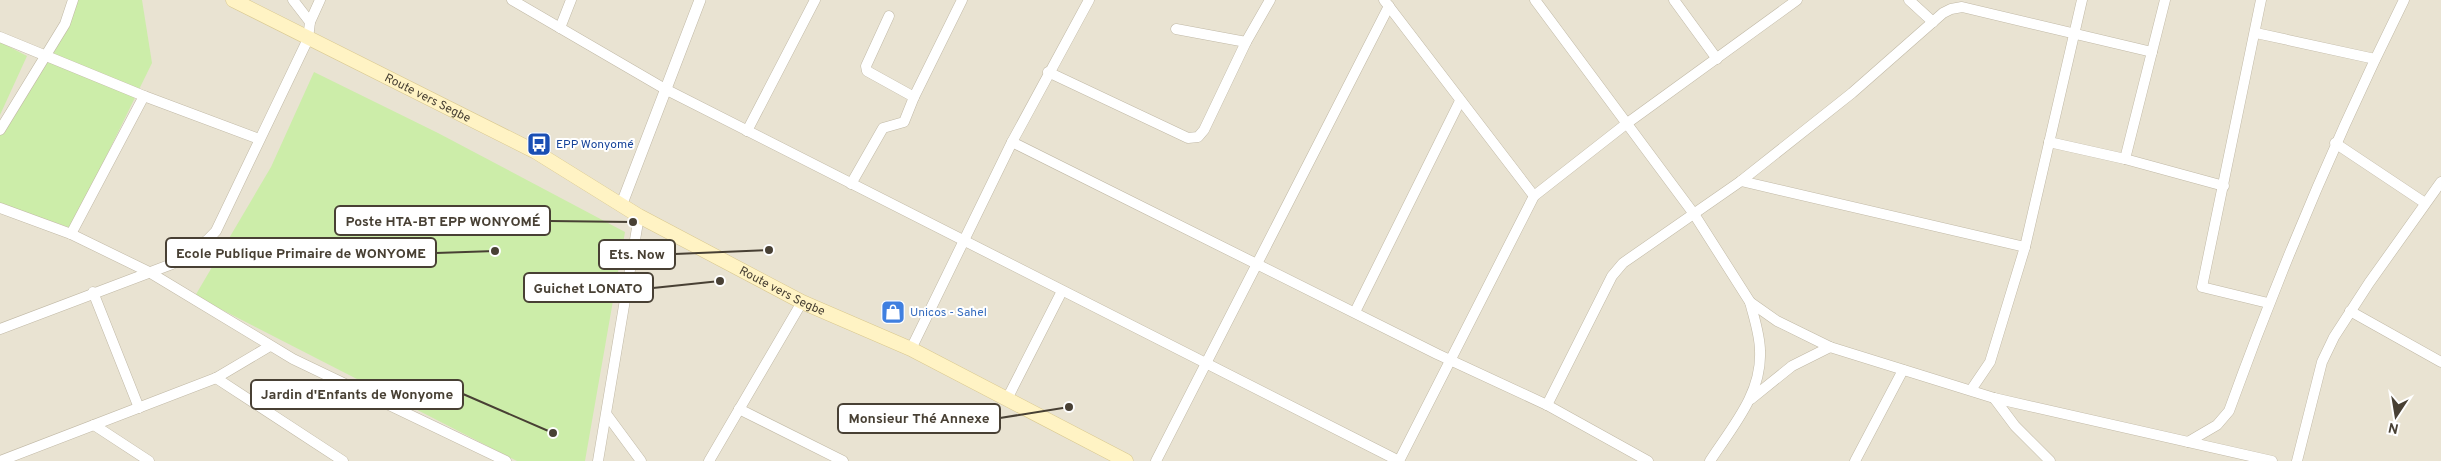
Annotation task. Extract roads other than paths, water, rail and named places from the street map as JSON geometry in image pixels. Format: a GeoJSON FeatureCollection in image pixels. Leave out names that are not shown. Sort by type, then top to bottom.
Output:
{"type":"FeatureCollection","features":[{"type":"Feature","properties":{"kind":"main road","name":"Route vers Segbe"},"geometry":{"type":"LineString","coordinates":[[233,0],[536,152],[621,206],[802,302],[911,349],[1126,461]]}},
{"type":"Feature","properties":{"kind":"street"},"geometry":{"type":"LineString","coordinates":[[0,130],[65,24],[73,0]]}},
{"type":"Feature","properties":{"kind":"street"},"geometry":{"type":"LineString","coordinates":[[293,0],[310,22]]}},
{"type":"Feature","properties":{"kind":"street"},"geometry":{"type":"LineString","coordinates":[[0,329],[93,292],[172,264],[195,252],[212,235],[308,39],[310,22],[320,0]]}},
{"type":"Feature","properties":{"kind":"street"},"geometry":{"type":"LineString","coordinates":[[512,0],[665,89],[1399,461],[1534,196],[1626,124],[1796,0]]}},
{"type":"Feature","properties":{"kind":"street"},"geometry":{"type":"LineString","coordinates":[[560,28],[571,0]]}},
{"type":"Feature","properties":{"kind":"street"},"geometry":{"type":"LineString","coordinates":[[621,206],[700,0]]}},
{"type":"Feature","properties":{"kind":"street"},"geometry":{"type":"LineString","coordinates":[[747,131],[815,0]]}},
{"type":"Feature","properties":{"kind":"street"},"geometry":{"type":"LineString","coordinates":[[851,184],[883,128],[904,122],[914,97],[962,0]]}},
{"type":"Feature","properties":{"kind":"street"},"geometry":{"type":"LineString","coordinates":[[911,349],[1012,142],[1048,72],[1089,0]]}},
{"type":"Feature","properties":{"kind":"street"},"geometry":{"type":"LineString","coordinates":[[1048,72],[1188,138],[1198,137],[1204,130],[1246,42],[1270,0]]}},
{"type":"Feature","properties":{"kind":"street"},"geometry":{"type":"LineString","coordinates":[[1535,0],[1694,214],[1750,302],[1760,350],[1757,380],[1750,400],[1710,461]]}},
{"type":"Feature","properties":{"kind":"street"},"geometry":{"type":"LineString","coordinates":[[1674,0],[1717,58]]}},
{"type":"Feature","properties":{"kind":"street"},"geometry":{"type":"LineString","coordinates":[[1909,0],[1933,22]]}},
{"type":"Feature","properties":{"kind":"street"},"geometry":{"type":"LineString","coordinates":[[1971,390],[1990,362],[2025,247],[2082,0]]}},
{"type":"Feature","properties":{"kind":"street"},"geometry":{"type":"LineString","coordinates":[[2125,159],[2165,0]]}},
{"type":"Feature","properties":{"kind":"street"},"geometry":{"type":"LineString","coordinates":[[2261,0],[2256,33],[2202,287],[2268,303]]}},
{"type":"Feature","properties":{"kind":"street"},"geometry":{"type":"LineString","coordinates":[[2188,442],[2217,425],[2229,411],[2268,303],[2335,143],[2404,0]]}},
{"type":"Feature","properties":{"kind":"street"},"geometry":{"type":"LineString","coordinates":[[1156,461],[1258,264],[1387,3],[1534,196]]}},
{"type":"Feature","properties":{"kind":"street"},"geometry":{"type":"LineString","coordinates":[[1547,405],[1617,270],[1623,263],[1741,181],[1852,93],[1933,22],[1951,9],[1962,8],[2152,52]]}},
{"type":"Feature","properties":{"kind":"street"},"geometry":{"type":"LineString","coordinates":[[888,16],[866,66],[867,71],[870,75],[914,97]]}},
{"type":"Feature","properties":{"kind":"street"},"geometry":{"type":"LineString","coordinates":[[1176,29],[1246,42]]}},
{"type":"Feature","properties":{"kind":"street"},"geometry":{"type":"LineString","coordinates":[[2256,33],[2375,59]]}},
{"type":"Feature","properties":{"kind":"street"},"geometry":{"type":"LineString","coordinates":[[0,36],[144,96],[259,139]]}},
{"type":"Feature","properties":{"kind":"street"},"geometry":{"type":"LineString","coordinates":[[71,234],[144,96]]}},
{"type":"Feature","properties":{"kind":"street"},"geometry":{"type":"LineString","coordinates":[[1355,312],[1460,101]]}},
{"type":"Feature","properties":{"kind":"street"},"geometry":{"type":"LineString","coordinates":[[1012,142],[1451,360],[1547,405],[1648,461]]}},
{"type":"Feature","properties":{"kind":"street"},"geometry":{"type":"LineString","coordinates":[[2049,142],[2125,159],[2224,186]]}},
{"type":"Feature","properties":{"kind":"street"},"geometry":{"type":"LineString","coordinates":[[2335,143],[2426,203]]}},
{"type":"Feature","properties":{"kind":"street"},"geometry":{"type":"LineString","coordinates":[[1741,181],[2025,247]]}},
{"type":"Feature","properties":{"kind":"street"},"geometry":{"type":"LineString","coordinates":[[2297,461],[2322,362],[2350,311],[2441,182]]}},
{"type":"Feature","properties":{"kind":"street"},"geometry":{"type":"LineString","coordinates":[[0,208],[71,234],[149,272],[270,346],[506,461]]}},
{"type":"Feature","properties":{"kind":"street"},"geometry":{"type":"LineString","coordinates":[[598,461],[639,216]]}},
{"type":"Feature","properties":{"kind":"street"},"geometry":{"type":"LineString","coordinates":[[1007,399],[1062,291]]}},
{"type":"Feature","properties":{"kind":"street"},"geometry":{"type":"LineString","coordinates":[[93,292],[139,408]]}},
{"type":"Feature","properties":{"kind":"street"},"geometry":{"type":"LineString","coordinates":[[709,461],[802,302]]}},
{"type":"Feature","properties":{"kind":"street"},"geometry":{"type":"LineString","coordinates":[[1750,302],[1777,321],[1830,347],[1994,398],[2272,461]]}},
{"type":"Feature","properties":{"kind":"street"},"geometry":{"type":"LineString","coordinates":[[2350,311],[2441,362]]}},
{"type":"Feature","properties":{"kind":"street"},"geometry":{"type":"LineString","coordinates":[[0,460],[216,378],[270,346]]}},
{"type":"Feature","properties":{"kind":"street"},"geometry":{"type":"LineString","coordinates":[[1750,400],[1792,366],[1830,347]]}},
{"type":"Feature","properties":{"kind":"street"},"geometry":{"type":"LineString","coordinates":[[1856,461],[1903,370]]}},
{"type":"Feature","properties":{"kind":"street"},"geometry":{"type":"LineString","coordinates":[[216,378],[343,461]]}},
{"type":"Feature","properties":{"kind":"street"},"geometry":{"type":"LineString","coordinates":[[1994,398],[2015,426],[2050,461]]}},
{"type":"Feature","properties":{"kind":"street"},"geometry":{"type":"LineString","coordinates":[[739,409],[843,461]]}},
{"type":"Feature","properties":{"kind":"street"},"geometry":{"type":"LineString","coordinates":[[607,415],[641,461]]}},
{"type":"Feature","properties":{"kind":"street"},"geometry":{"type":"LineString","coordinates":[[94,425],[149,461]]}},
{"type":"Feature","properties":{"kind":"place","name":"EPP Wonyomé"},"geometry":{"type":"Point","coordinates":[539,144]}},
{"type":"Feature","properties":{"kind":"place","name":"Poste HTA-BT EPP WONYOMÉ"},"geometry":{"type":"Point","coordinates":[633,222]}},
{"type":"Feature","properties":{"kind":"place","name":"Ets. Now"},"geometry":{"type":"Point","coordinates":[769,250]}},
{"type":"Feature","properties":{"kind":"place","name":"Ecole Publique Primaire de WONYOME"},"geometry":{"type":"Point","coordinates":[495,251]}},
{"type":"Feature","properties":{"kind":"place","name":"Guichet LONATO"},"geometry":{"type":"Point","coordinates":[720,281]}},
{"type":"Feature","properties":{"kind":"place","name":"Unicos - Sahel"},"geometry":{"type":"Point","coordinates":[893,312]}},
{"type":"Feature","properties":{"kind":"place","name":"Monsieur Thé Annexe"},"geometry":{"type":"Point","coordinates":[1069,407]}},
{"type":"Feature","properties":{"kind":"place","name":"Jardin d'Enfants de Wonyome"},"geometry":{"type":"Point","coordinates":[553,433]}}]}
